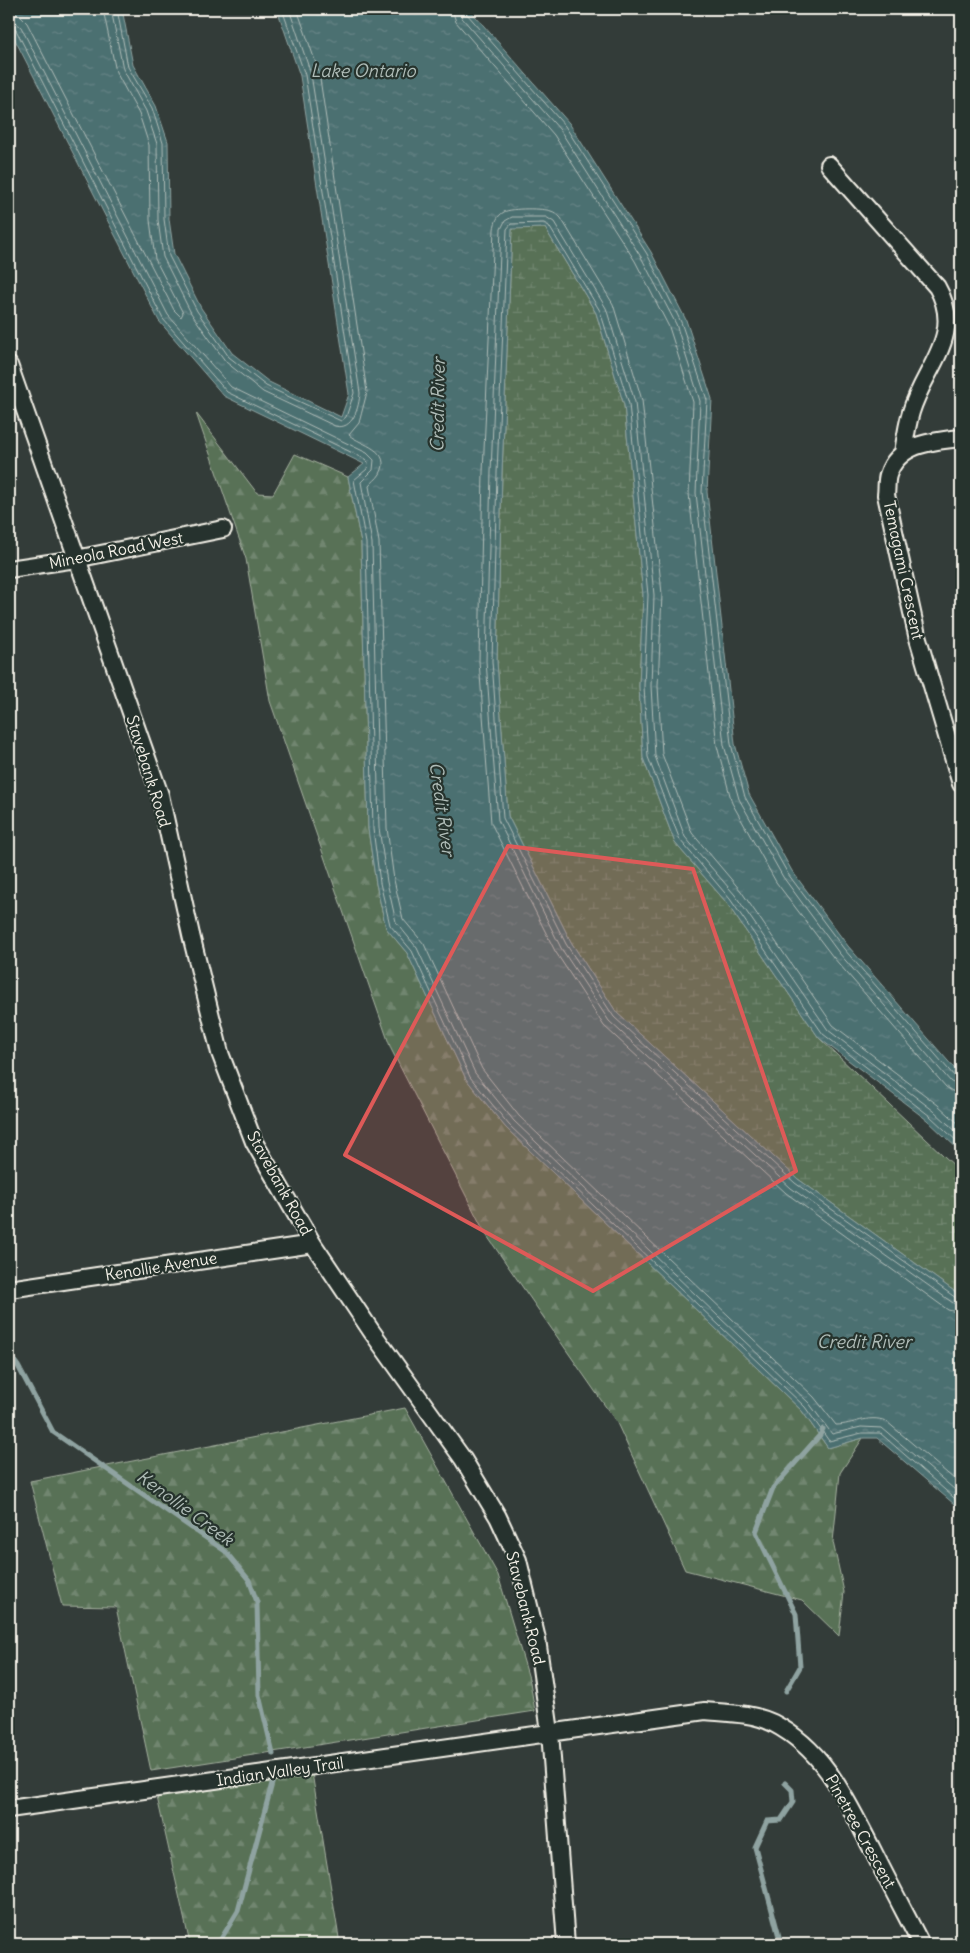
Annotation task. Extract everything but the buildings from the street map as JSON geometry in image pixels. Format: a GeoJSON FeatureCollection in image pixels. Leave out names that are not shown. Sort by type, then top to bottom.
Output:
{"type":"FeatureCollection","features":[{"type":"Feature","properties":{"kind":"street","name":"Temagami Crescent"},"geometry":{"type":"LineString","coordinates":[[829,165],[937,287],[942,296],[946,314],[944,342],[911,411],[903,453],[888,475],[886,495],[917,635],[961,784]]}},
{"type":"Feature","properties":{"kind":"street","name":"Stavebank Road"},"geometry":{"type":"LineString","coordinates":[[9,365],[160,795],[191,935],[220,1053],[254,1142],[313,1244],[372,1332],[462,1459],[498,1517],[518,1560],[537,1639],[550,1732],[566,1944]]}},
{"type":"Feature","properties":{"kind":"street"},"geometry":{"type":"LineString","coordinates":[[903,453],[914,446],[934,440],[961,438]]}},
{"type":"Feature","properties":{"kind":"street","name":"Mineola Road West"},"geometry":{"type":"LineString","coordinates":[[9,569],[76,559],[223,529]]}},
{"type":"Feature","properties":{"kind":"street","name":"Kenollie Avenue"},"geometry":{"type":"LineString","coordinates":[[9,1289],[313,1244]]}},
{"type":"Feature","properties":{"kind":"street","name":"Pinetree Crescent"},"geometry":{"type":"LineString","coordinates":[[550,1732],[705,1711],[742,1714],[771,1722],[798,1738],[824,1764],[844,1794],[921,1944]]}},
{"type":"Feature","properties":{"kind":"street","name":"Indian Valley Trail"},"geometry":{"type":"LineString","coordinates":[[9,1809],[550,1732]]}},
{"type":"Feature","properties":{"kind":"highlighted area"},"geometry":{"type":"Polygon","coordinates":[[[508,846],[693,869],[796,1171],[593,1291],[345,1155],[508,846]]]}},
{"type":"Feature","properties":{"kind":"green space"},"geometry":{"type":"Polygon","coordinates":[[[512,228],[545,228],[596,313],[624,405],[643,595],[639,686],[643,758],[675,843],[726,902],[819,1038],[961,1172],[961,1296],[798,1179],[617,1013],[571,942],[508,816],[497,661],[502,473],[512,228]]]}},
{"type":"Feature","properties":{"kind":"green space"},"geometry":{"type":"Polygon","coordinates":[[[196,413],[257,493],[273,494],[295,454],[348,477],[361,543],[368,829],[376,884],[386,928],[407,953],[466,1079],[506,1128],[802,1411],[828,1448],[863,1438],[840,1473],[833,1542],[844,1592],[839,1636],[802,1600],[685,1570],[617,1423],[485,1233],[391,1049],[270,701],[246,559],[196,413]]]}},
{"type":"Feature","properties":{"kind":"green space"},"geometry":{"type":"Polygon","coordinates":[[[405,1408],[498,1575],[530,1682],[535,1711],[151,1771],[116,1607],[62,1606],[30,1481],[405,1408]]]}},
{"type":"Feature","properties":{"kind":"green space"},"geometry":{"type":"Polygon","coordinates":[[[312,1773],[340,1944],[190,1944],[157,1797],[312,1773]]]}},
{"type":"Feature","properties":{"kind":"water","name":"Credit River"},"geometry":{"type":"Polygon","coordinates":[[[9,9],[122,9],[133,65],[156,106],[168,142],[169,219],[174,254],[201,308],[232,353],[269,382],[341,417],[349,394],[300,76],[277,9],[469,9],[569,123],[651,252],[686,320],[712,399],[707,492],[735,744],[749,794],[792,871],[848,946],[961,1076],[961,1152],[927,1120],[819,1038],[726,902],[675,843],[643,758],[639,686],[643,595],[624,405],[596,313],[545,228],[512,229],[502,473],[497,661],[508,816],[571,942],[617,1013],[798,1179],[961,1296],[961,1510],[877,1438],[863,1438],[828,1448],[802,1411],[506,1128],[466,1079],[407,953],[386,928],[376,884],[368,829],[361,543],[348,477],[364,464],[224,396],[159,321],[9,28],[9,9]]]}},
{"type":"Feature","properties":{"kind":"waterway","name":"Kenollie Creek"},"geometry":{"type":"LineString","coordinates":[[9,1354],[18,1366],[53,1432],[225,1551],[249,1580],[257,1602],[259,1695],[273,1754]]}},
{"type":"Feature","properties":{"kind":"waterway"},"geometry":{"type":"LineString","coordinates":[[786,1691],[800,1667],[796,1614],[756,1532],[773,1488],[820,1435],[823,1429]]}},
{"type":"Feature","properties":{"kind":"waterway","name":"Kenollie Creek"},"geometry":{"type":"LineString","coordinates":[[218,1944],[238,1911],[274,1776]]}},
{"type":"Feature","properties":{"kind":"waterway"},"geometry":{"type":"LineString","coordinates":[[781,1944],[755,1847],[767,1821],[781,1820],[793,1802],[792,1790],[785,1783]]}},
{"type":"Feature","properties":{"kind":"water label","name":"Lake Ontario"},"geometry":{"type":"Point","coordinates":[363,71]}}]}
